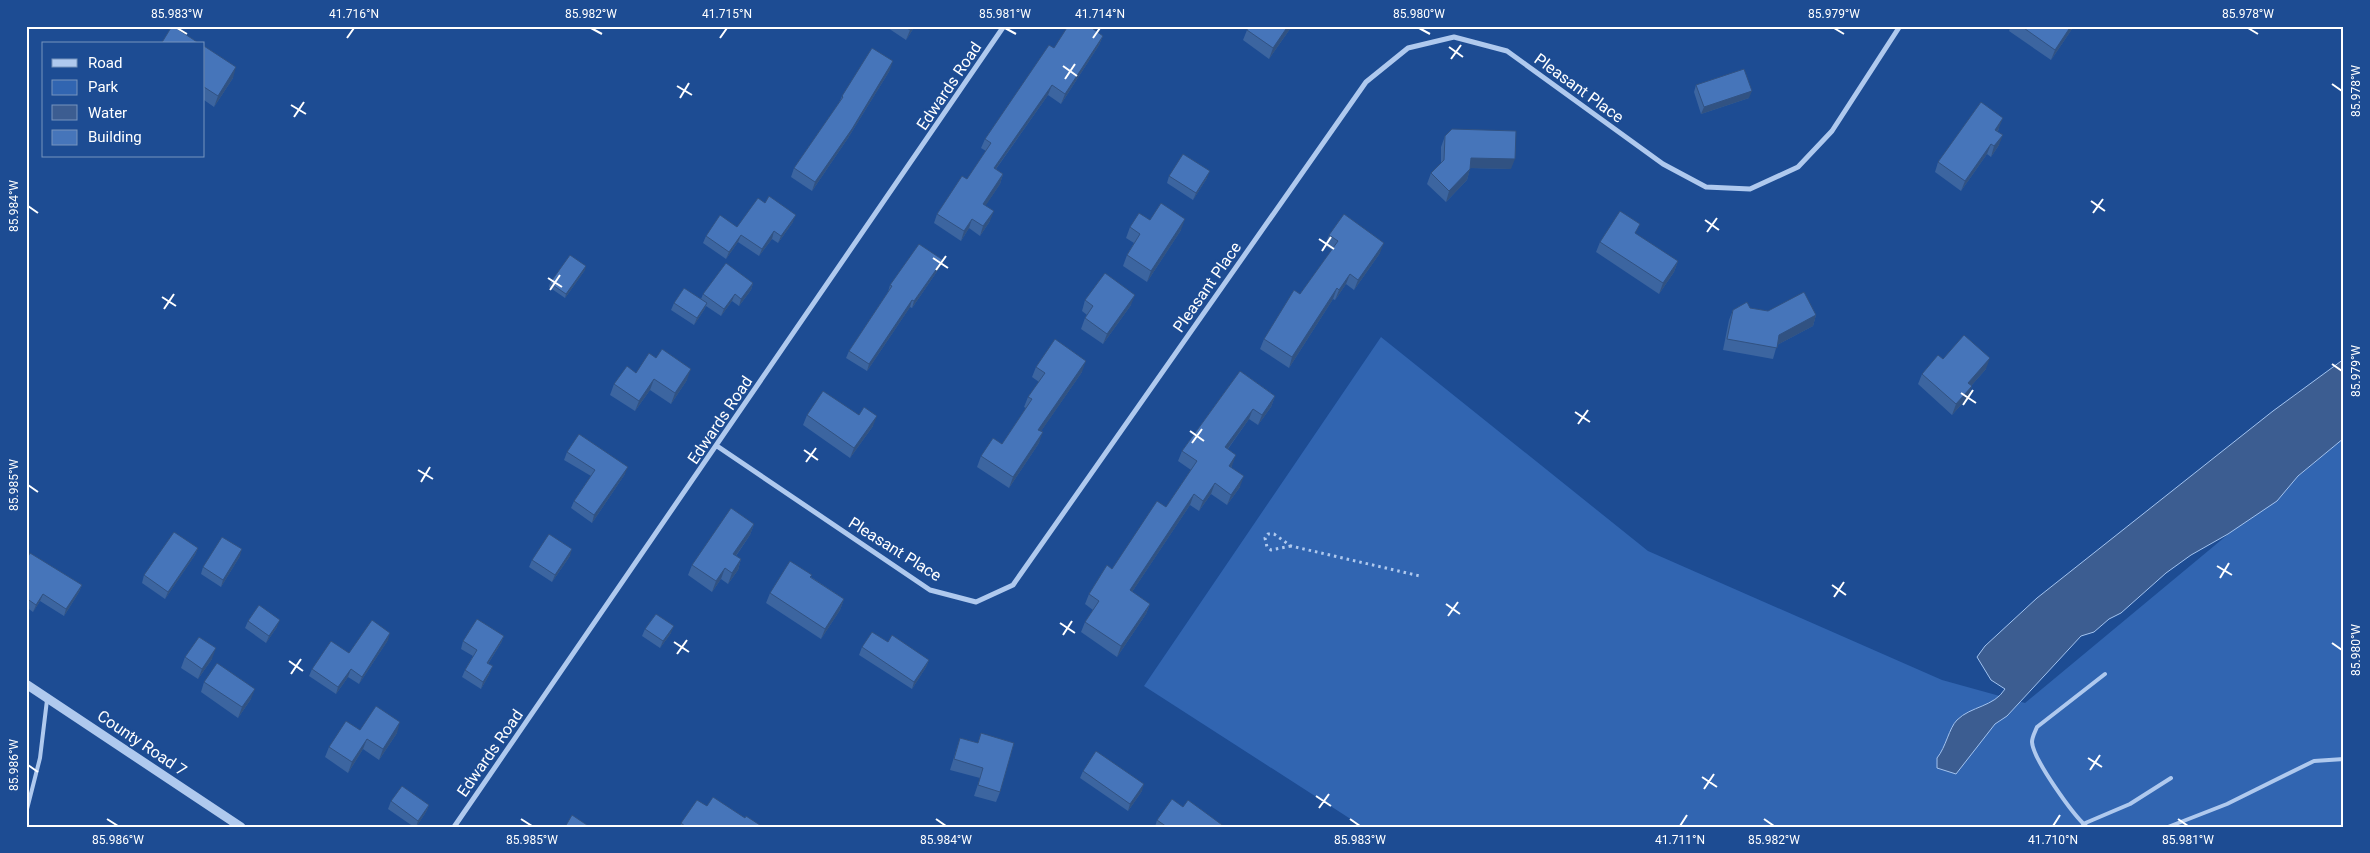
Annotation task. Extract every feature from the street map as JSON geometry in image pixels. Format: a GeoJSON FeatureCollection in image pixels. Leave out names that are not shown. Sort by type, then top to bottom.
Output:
{"type":"FeatureCollection","features":[{"type":"Feature","properties":{"kind":"street","name":"Edwards Road"},"geometry":{"type":"LineString","coordinates":[[454,827],[1004,26]]}},
{"type":"Feature","properties":{"kind":"street","name":"Pleasant Place"},"geometry":{"type":"LineString","coordinates":[[717,446],[930,590],[976,602],[1014,585],[1366,82],[1408,48],[1454,37],[1507,51],[1663,164],[1706,187],[1750,188],[1798,167],[1832,131],[1900,26]]}},
{"type":"Feature","properties":{"kind":"street","name":"County Road 7"},"geometry":{"type":"LineString","coordinates":[[26,684],[241,827]]}},
{"type":"Feature","properties":{"kind":"lane"},"geometry":{"type":"LineString","coordinates":[[2105,674],[2037,727],[2032,739],[2034,752],[2040,765],[2085,825],[2130,804],[2171,778]]}},
{"type":"Feature","properties":{"kind":"lane"},"geometry":{"type":"LineString","coordinates":[[26,813],[40,758],[47,698]]}},
{"type":"Feature","properties":{"kind":"lane"},"geometry":{"type":"LineString","coordinates":[[2168,827],[2227,804],[2314,761],[2344,759]]}},
{"type":"Feature","properties":{"kind":"path"},"geometry":{"type":"LineString","coordinates":[[1291,546],[1271,550],[1266,547],[1265,538],[1268,534],[1274,534],[1282,542],[1291,546],[1420,576]]}},
{"type":"Feature","properties":{"kind":"green space"},"geometry":{"type":"Polygon","coordinates":[[[1381,337],[1648,551],[1942,680],[2025,703],[2344,438],[2344,827],[1363,827],[1144,686],[1381,337]]]}},
{"type":"Feature","properties":{"kind":"water"},"geometry":{"type":"Polygon","coordinates":[[[2344,359],[2344,438],[2298,476],[2277,501],[2228,534],[2191,555],[2166,573],[2121,613],[2109,619],[2094,632],[2081,636],[2007,716],[1995,724],[1956,774],[1937,768],[1937,758],[1957,720],[1963,715],[1989,703],[2005,689],[1991,680],[1977,657],[1985,646],[2037,598],[2273,411],[2344,359]]]}},
{"type":"Feature","properties":{"kind":"building"},"geometry":{"type":"Polygon","coordinates":[[[173,26],[197,42],[162,42],[173,26]]]}},
{"type":"Feature","properties":{"kind":"building"},"geometry":{"type":"Polygon","coordinates":[[[904,26],[912,26],[910,30],[904,26]]]}},
{"type":"Feature","properties":{"kind":"building"},"geometry":{"type":"Polygon","coordinates":[[[1068,26],[1089,26],[1103,36],[1065,94],[1052,85],[994,168],[1003,174],[983,204],[994,211],[983,226],[972,219],[964,231],[937,214],[962,176],[967,179],[991,143],[985,139],[1049,45],[1054,48],[1068,26]]]}},
{"type":"Feature","properties":{"kind":"building"},"geometry":{"type":"Polygon","coordinates":[[[1249,26],[1288,26],[1273,48],[1247,30],[1249,26]]]}},
{"type":"Feature","properties":{"kind":"building"},"geometry":{"type":"Polygon","coordinates":[[[2021,26],[2071,26],[2055,50],[2021,26]]]}},
{"type":"Feature","properties":{"kind":"building"},"geometry":{"type":"Polygon","coordinates":[[[205,47],[236,67],[218,96],[205,88],[205,47]]]}},
{"type":"Feature","properties":{"kind":"building"},"geometry":{"type":"Polygon","coordinates":[[[872,48],[893,61],[852,129],[815,182],[794,168],[843,97],[872,48]]]}},
{"type":"Feature","properties":{"kind":"building"},"geometry":{"type":"Polygon","coordinates":[[[1744,69],[1752,91],[1704,107],[1696,85],[1744,69]]]}},
{"type":"Feature","properties":{"kind":"building"},"geometry":{"type":"Polygon","coordinates":[[[1981,102],[2003,118],[1995,130],[2003,135],[1994,146],[1991,144],[1965,181],[1938,162],[1981,102]]]}},
{"type":"Feature","properties":{"kind":"building"},"geometry":{"type":"Polygon","coordinates":[[[1452,129],[1516,131],[1515,159],[1471,158],[1470,169],[1449,191],[1431,173],[1444,160],[1445,136],[1452,129]]]}},
{"type":"Feature","properties":{"kind":"building"},"geometry":{"type":"Polygon","coordinates":[[[1183,154],[1210,171],[1196,193],[1169,176],[1183,154]]]}},
{"type":"Feature","properties":{"kind":"building"},"geometry":{"type":"Polygon","coordinates":[[[769,196],[796,215],[781,236],[774,231],[762,249],[741,235],[729,252],[706,236],[720,215],[737,227],[758,198],[765,203],[769,196]]]}},
{"type":"Feature","properties":{"kind":"building"},"geometry":{"type":"Polygon","coordinates":[[[1161,203],[1185,219],[1151,271],[1127,255],[1140,234],[1130,227],[1139,213],[1150,220],[1161,203]]]}},
{"type":"Feature","properties":{"kind":"building"},"geometry":{"type":"Polygon","coordinates":[[[1620,211],[1640,224],[1635,233],[1678,261],[1663,283],[1600,242],[1620,211]]]}},
{"type":"Feature","properties":{"kind":"building"},"geometry":{"type":"Polygon","coordinates":[[[1344,214],[1384,243],[1358,280],[1350,274],[1339,290],[1337,288],[1292,357],[1264,339],[1294,290],[1300,294],[1338,241],[1329,235],[1344,214]]]}},
{"type":"Feature","properties":{"kind":"building"},"geometry":{"type":"Polygon","coordinates":[[[919,244],[943,260],[914,301],[912,300],[869,364],[849,351],[892,286],[890,285],[919,244]]]}},
{"type":"Feature","properties":{"kind":"building"},"geometry":{"type":"Polygon","coordinates":[[[570,255],[586,266],[566,294],[550,283],[570,255]]]}},
{"type":"Feature","properties":{"kind":"building"},"geometry":{"type":"Polygon","coordinates":[[[726,263],[753,283],[741,299],[735,294],[724,309],[703,294],[726,263]]]}},
{"type":"Feature","properties":{"kind":"building"},"geometry":{"type":"Polygon","coordinates":[[[1105,273],[1135,295],[1107,334],[1085,318],[1093,306],[1085,300],[1105,273]]]}},
{"type":"Feature","properties":{"kind":"building"},"geometry":{"type":"Polygon","coordinates":[[[684,288],[707,303],[697,318],[674,303],[684,288]]]}},
{"type":"Feature","properties":{"kind":"building"},"geometry":{"type":"Polygon","coordinates":[[[1804,292],[1816,315],[1779,335],[1777,348],[1727,339],[1733,310],[1747,302],[1750,308],[1768,311],[1804,292]]]}},
{"type":"Feature","properties":{"kind":"building"},"geometry":{"type":"Polygon","coordinates":[[[1964,335],[1990,358],[1968,383],[1972,386],[1956,404],[1922,374],[1938,355],[1943,359],[1964,335]]]}},
{"type":"Feature","properties":{"kind":"building"},"geometry":{"type":"Polygon","coordinates":[[[1055,339],[1086,361],[1038,430],[1043,432],[1013,477],[981,456],[993,438],[1002,444],[1032,399],[1028,397],[1045,373],[1036,367],[1055,339]]]}},
{"type":"Feature","properties":{"kind":"building"},"geometry":{"type":"Polygon","coordinates":[[[662,349],[691,369],[675,393],[654,379],[639,401],[614,384],[627,366],[636,373],[649,353],[656,358],[662,349]]]}},
{"type":"Feature","properties":{"kind":"building"},"geometry":{"type":"Polygon","coordinates":[[[1240,371],[1275,396],[1262,415],[1253,409],[1225,447],[1236,455],[1229,466],[1244,476],[1231,495],[1215,483],[1203,501],[1194,494],[1130,590],[1150,604],[1121,646],[1085,622],[1099,601],[1089,594],[1107,565],[1112,569],[1157,501],[1166,507],[1197,461],[1182,451],[1240,371]]]}},
{"type":"Feature","properties":{"kind":"building"},"geometry":{"type":"Polygon","coordinates":[[[823,391],[859,415],[864,407],[877,416],[854,448],[807,415],[823,391]]]}},
{"type":"Feature","properties":{"kind":"building"},"geometry":{"type":"Polygon","coordinates":[[[579,434],[628,467],[594,515],[574,501],[595,470],[567,452],[579,434]]]}},
{"type":"Feature","properties":{"kind":"building"},"geometry":{"type":"Polygon","coordinates":[[[731,508],[754,524],[733,554],[741,559],[732,573],[725,568],[716,581],[692,565],[731,508]]]}},
{"type":"Feature","properties":{"kind":"building"},"geometry":{"type":"Polygon","coordinates":[[[174,532],[198,548],[168,592],[144,575],[174,532]]]}},
{"type":"Feature","properties":{"kind":"building"},"geometry":{"type":"Polygon","coordinates":[[[549,534],[572,549],[555,575],[532,560],[549,534]]]}},
{"type":"Feature","properties":{"kind":"building"},"geometry":{"type":"Polygon","coordinates":[[[222,537],[242,549],[223,580],[203,567],[222,537]]]}},
{"type":"Feature","properties":{"kind":"building"},"geometry":{"type":"Polygon","coordinates":[[[30,553],[82,585],[66,609],[43,594],[36,605],[26,598],[26,560],[30,553]]]}},
{"type":"Feature","properties":{"kind":"building"},"geometry":{"type":"Polygon","coordinates":[[[790,561],[812,575],[810,577],[844,599],[825,629],[770,593],[790,561]]]}},
{"type":"Feature","properties":{"kind":"building"},"geometry":{"type":"Polygon","coordinates":[[[259,605],[280,620],[269,636],[248,621],[259,605]]]}},
{"type":"Feature","properties":{"kind":"building"},"geometry":{"type":"Polygon","coordinates":[[[656,614],[674,626],[663,641],[645,629],[656,614]]]}},
{"type":"Feature","properties":{"kind":"building"},"geometry":{"type":"Polygon","coordinates":[[[477,619],[504,636],[487,663],[493,666],[483,682],[465,670],[477,650],[463,641],[477,619]]]}},
{"type":"Feature","properties":{"kind":"building"},"geometry":{"type":"Polygon","coordinates":[[[372,620],[390,633],[362,677],[351,669],[338,687],[312,669],[331,641],[349,653],[372,620]]]}},
{"type":"Feature","properties":{"kind":"building"},"geometry":{"type":"Polygon","coordinates":[[[872,632],[888,642],[892,635],[929,660],[914,682],[862,647],[872,632]]]}},
{"type":"Feature","properties":{"kind":"building"},"geometry":{"type":"Polygon","coordinates":[[[199,637],[216,648],[202,669],[185,657],[199,637]]]}},
{"type":"Feature","properties":{"kind":"building"},"geometry":{"type":"Polygon","coordinates":[[[217,663],[255,689],[242,707],[204,682],[217,663]]]}},
{"type":"Feature","properties":{"kind":"building"},"geometry":{"type":"Polygon","coordinates":[[[376,706],[400,722],[383,749],[367,739],[352,762],[329,747],[346,721],[360,730],[376,706]]]}},
{"type":"Feature","properties":{"kind":"building"},"geometry":{"type":"Polygon","coordinates":[[[981,733],[1014,743],[1000,792],[978,785],[983,768],[954,759],[960,738],[978,743],[981,733]]]}},
{"type":"Feature","properties":{"kind":"building"},"geometry":{"type":"Polygon","coordinates":[[[1096,751],[1144,784],[1130,804],[1083,771],[1096,751]]]}},
{"type":"Feature","properties":{"kind":"building"},"geometry":{"type":"Polygon","coordinates":[[[402,786],[429,805],[418,821],[391,801],[402,786]]]}},
{"type":"Feature","properties":{"kind":"building"},"geometry":{"type":"Polygon","coordinates":[[[713,797],[745,818],[746,816],[763,827],[686,827],[681,823],[697,800],[707,806],[713,797]]]}},
{"type":"Feature","properties":{"kind":"building"},"geometry":{"type":"Polygon","coordinates":[[[1172,799],[1183,807],[1188,800],[1225,827],[1167,827],[1157,820],[1172,799]]]}},
{"type":"Feature","properties":{"kind":"building"},"geometry":{"type":"Polygon","coordinates":[[[572,815],[590,827],[565,827],[572,815]]]}}]}
